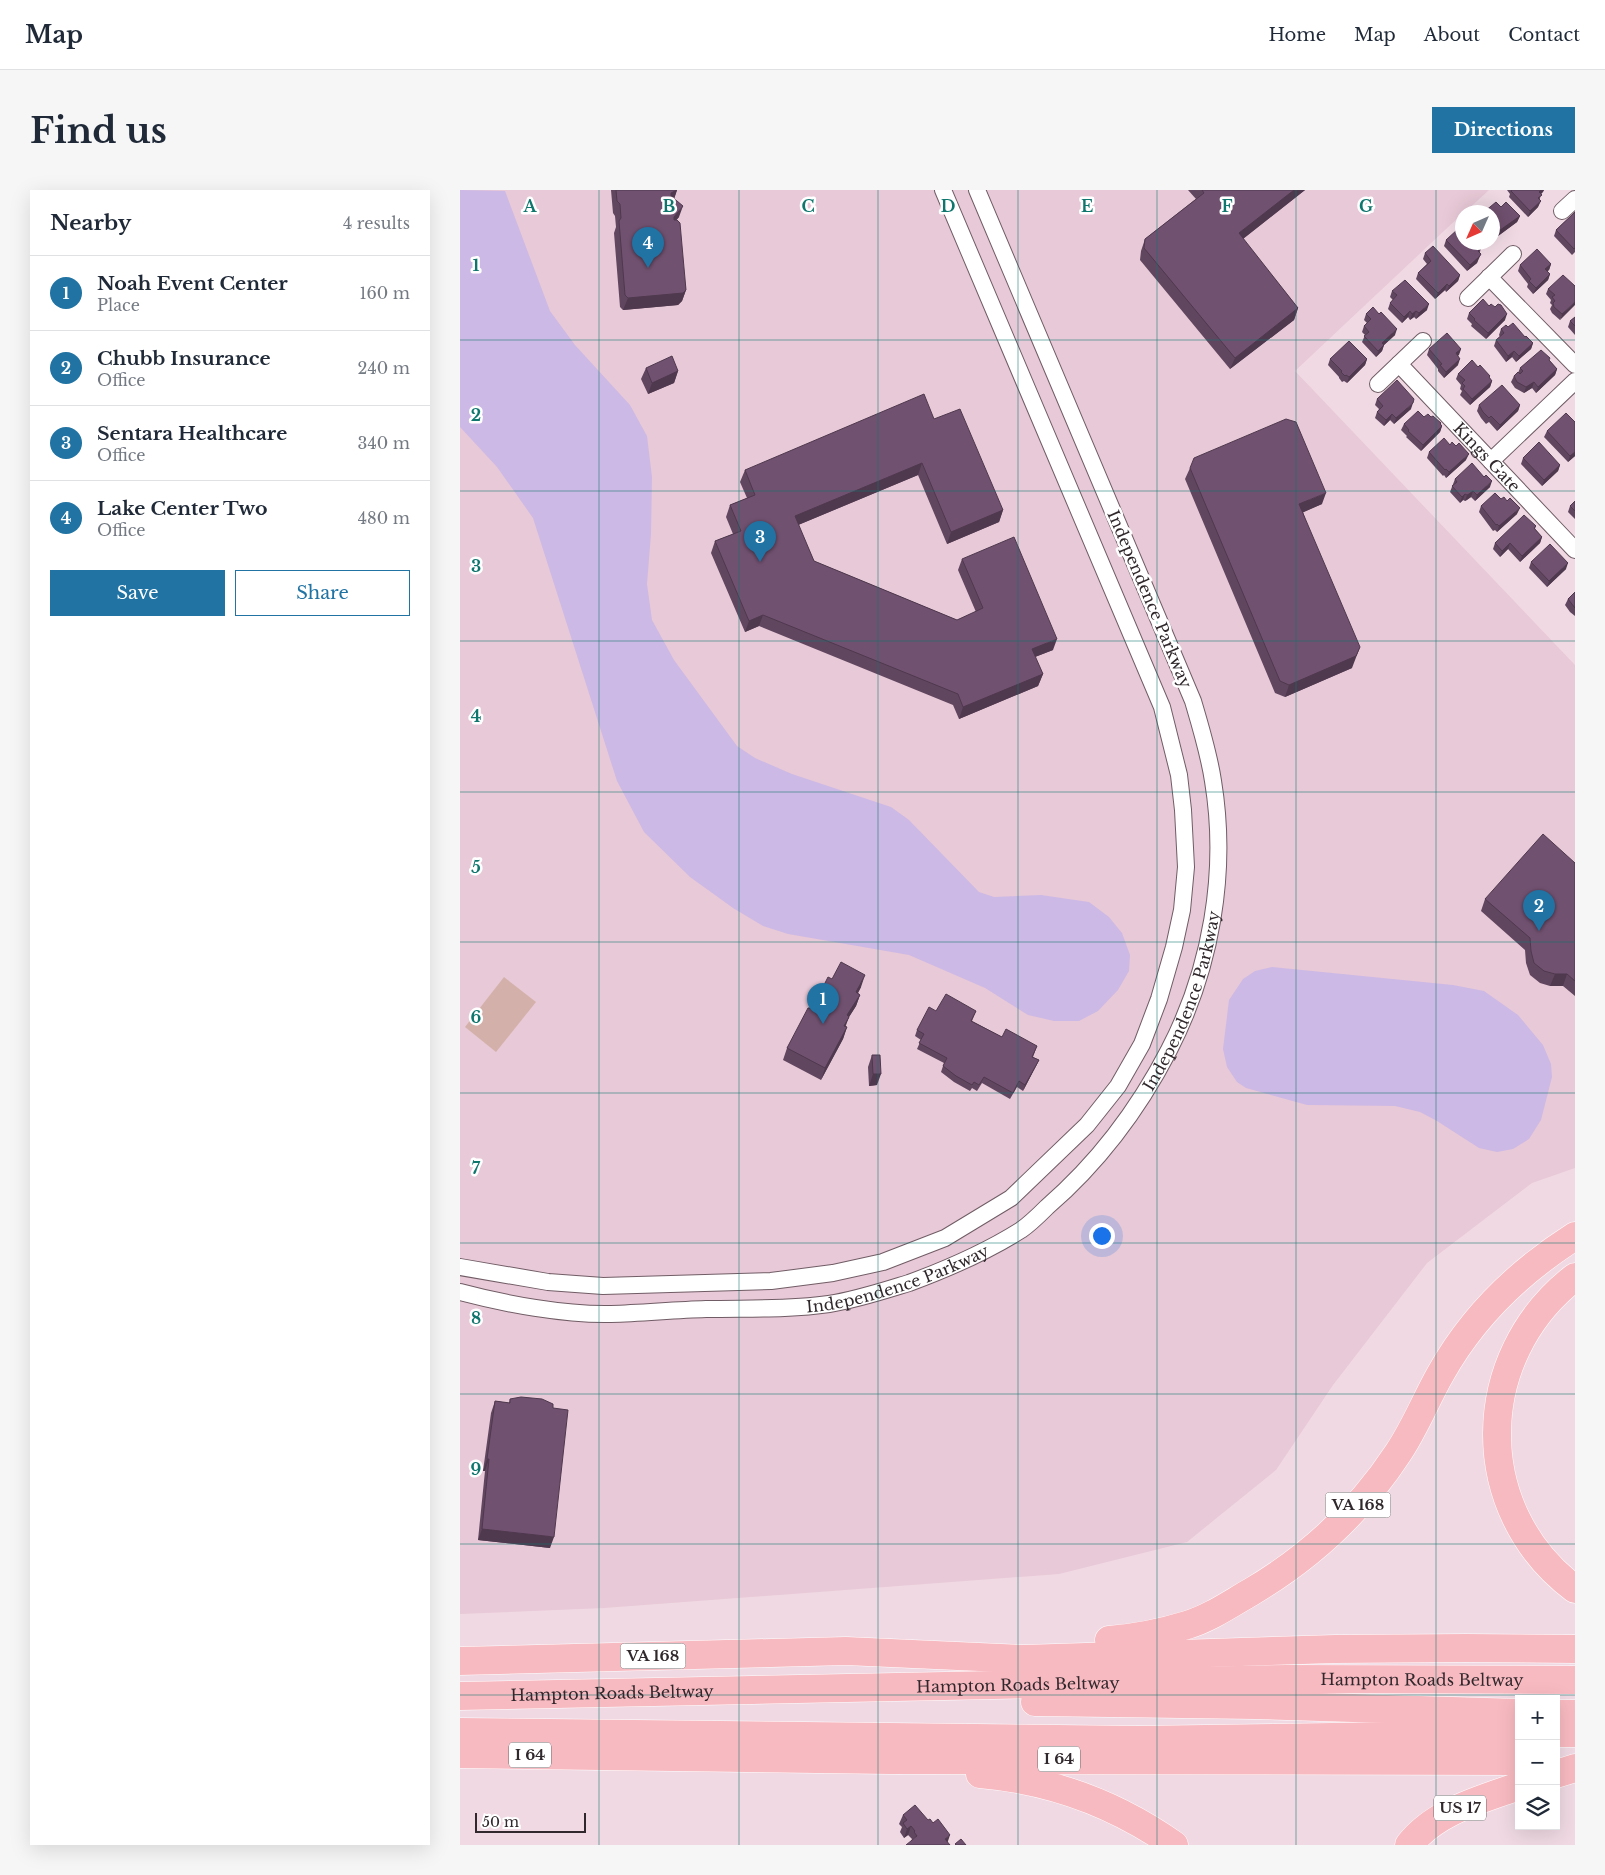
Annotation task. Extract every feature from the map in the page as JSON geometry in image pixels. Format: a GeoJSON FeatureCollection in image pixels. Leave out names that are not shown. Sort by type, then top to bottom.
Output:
{"type":"FeatureCollection","features":[{"type":"Feature","properties":{"kind":"highway","name":"VA 168"},"geometry":{"type":"LineString","coordinates":[[460,1661],[846,1651],[1024,1659],[1054,1658],[1078,1643],[1142,1637],[1188,1625],[1226,1608],[1267,1583],[1320,1544],[1348,1517],[1380,1479],[1399,1452],[1442,1371],[1486,1310],[1515,1280],[1575,1236]]}},
{"type":"Feature","properties":{"kind":"highway"},"geometry":{"type":"LineString","coordinates":[[1575,1277],[1552,1297],[1537,1314],[1516,1349],[1502,1388],[1496,1437],[1501,1476],[1512,1510],[1525,1536],[1535,1551],[1556,1574],[1575,1590]]}},
{"type":"Feature","properties":{"kind":"highway"},"geometry":{"type":"LineString","coordinates":[[1054,1658],[1335,1650],[1466,1648],[1575,1650]]}},
{"type":"Feature","properties":{"kind":"highway","name":"Hampton Roads Beltway"},"geometry":{"type":"LineString","coordinates":[[460,1696],[1277,1679],[1575,1680]]}},
{"type":"Feature","properties":{"kind":"highway"},"geometry":{"type":"LineString","coordinates":[[460,1705],[1027,1702],[1255,1705],[1515,1713]]}},
{"type":"Feature","properties":{"kind":"highway"},"geometry":{"type":"LineString","coordinates":[[1560,1714],[1575,1714]]}},
{"type":"Feature","properties":{"kind":"highway"},"geometry":{"type":"LineString","coordinates":[[460,1732],[1138,1740],[1515,1734]]}},
{"type":"Feature","properties":{"kind":"highway"},"geometry":{"type":"LineString","coordinates":[[1560,1733],[1575,1733]]}},
{"type":"Feature","properties":{"kind":"highway","name":"I 64"},"geometry":{"type":"LineString","coordinates":[[460,1754],[889,1760],[1515,1761]]}},
{"type":"Feature","properties":{"kind":"highway"},"geometry":{"type":"LineString","coordinates":[[600,1755],[782,1774],[964,1773],[1004,1776],[1034,1782],[1086,1798],[1135,1820],[1174,1845]]}},
{"type":"Feature","properties":{"kind":"highway"},"geometry":{"type":"LineString","coordinates":[[1560,1761],[1575,1761]]}},
{"type":"Feature","properties":{"kind":"highway"},"geometry":{"type":"LineString","coordinates":[[1560,1773],[1575,1768]]}},
{"type":"Feature","properties":{"kind":"highway","name":"US 17"},"geometry":{"type":"LineString","coordinates":[[1409,1845],[1427,1828],[1464,1805],[1515,1787]]}},
{"type":"Feature","properties":{"kind":"street","name":"Independence Parkway"},"geometry":{"type":"LineString","coordinates":[[460,1267],[548,1282],[603,1286],[772,1281],[833,1273],[883,1262],[945,1238],[1011,1198],[1087,1125],[1118,1086],[1142,1044],[1159,999],[1182,910],[1186,867],[1184,810],[1179,775],[1162,707],[943,190]]}},
{"type":"Feature","properties":{"kind":"street","name":"Independence Parkway"},"geometry":{"type":"LineString","coordinates":[[460,1292],[546,1308],[609,1314],[829,1304],[880,1292],[932,1274],[978,1254],[1023,1229],[1060,1196],[1116,1136],[1157,1074],[1176,1036],[1191,1003],[1203,965],[1216,895],[1217,816],[1213,780],[1205,738],[1193,701],[977,190]]}},
{"type":"Feature","properties":{"kind":"street"},"geometry":{"type":"LineString","coordinates":[[1562,211],[1575,199]]}},
{"type":"Feature","properties":{"kind":"street"},"geometry":{"type":"LineString","coordinates":[[1468,298],[1513,254]]}},
{"type":"Feature","properties":{"kind":"street"},"geometry":{"type":"LineString","coordinates":[[1489,277],[1575,365]]}},
{"type":"Feature","properties":{"kind":"street"},"geometry":{"type":"LineString","coordinates":[[1378,384],[1423,341]]}},
{"type":"Feature","properties":{"kind":"street","name":"Kings Gate"},"geometry":{"type":"LineString","coordinates":[[1399,364],[1575,550]]}},
{"type":"Feature","properties":{"kind":"street"},"geometry":{"type":"LineString","coordinates":[[1491,461],[1575,381]]}},
{"type":"Feature","properties":{"kind":"shaded area"},"geometry":{"type":"Polygon","coordinates":[[[460,190],[1489,190],[1473,205],[1455,205],[1455,221],[1295,371],[1575,665],[1575,1168],[1532,1183],[1427,1263],[1333,1385],[1276,1470],[1187,1542],[1059,1574],[604,1608],[460,1614],[460,190]]]}},
{"type":"Feature","properties":{"kind":"shaded area"},"geometry":{"type":"Polygon","coordinates":[[[460,190],[505,191],[550,311],[575,345],[630,405],[647,436],[652,477],[651,534],[647,584],[652,620],[674,660],[737,746],[755,758],[792,774],[891,807],[909,820],[979,892],[994,897],[1041,895],[1089,902],[1109,917],[1122,933],[1130,955],[1129,971],[1118,990],[1098,1011],[1079,1021],[1054,1021],[1028,1015],[985,988],[909,955],[788,934],[763,926],[733,908],[690,877],[644,832],[617,781],[533,518],[497,467],[460,427],[460,190]]]}},
{"type":"Feature","properties":{"kind":"shaded area"},"geometry":{"type":"Polygon","coordinates":[[[1272,967],[1453,985],[1484,991],[1518,1015],[1543,1045],[1551,1064],[1552,1077],[1541,1120],[1529,1139],[1513,1149],[1497,1152],[1479,1148],[1420,1112],[1395,1106],[1307,1105],[1246,1088],[1237,1082],[1227,1067],[1223,1049],[1229,1000],[1243,979],[1255,971],[1272,967]]]}},
{"type":"Feature","properties":{"kind":"shaded area"},"geometry":{"type":"Polygon","coordinates":[[[504,977],[536,1002],[496,1052],[465,1027],[504,977]]]}},
{"type":"Feature","properties":{"kind":"building"},"geometry":{"type":"Polygon","coordinates":[[[616,190],[677,190],[671,193],[671,196],[683,206],[674,217],[674,220],[680,223],[686,290],[683,293],[628,298],[625,295],[619,221],[621,218],[620,204],[617,201],[616,190]]]}},
{"type":"Feature","properties":{"kind":"building"},"geometry":{"type":"Polygon","coordinates":[[[1202,190],[1294,190],[1239,233],[1298,308],[1235,358],[1144,248],[1145,239],[1204,193],[1202,190]]]}},
{"type":"Feature","properties":{"kind":"building"},"geometry":{"type":"Polygon","coordinates":[[[1512,190],[1541,190],[1539,192],[1542,195],[1538,198],[1541,201],[1530,211],[1512,190]]]}},
{"type":"Feature","properties":{"kind":"building"},"geometry":{"type":"Polygon","coordinates":[[[1506,202],[1520,216],[1500,230],[1500,206],[1506,202]]]}},
{"type":"Feature","properties":{"kind":"building"},"geometry":{"type":"Polygon","coordinates":[[[1575,212],[1575,248],[1574,249],[1556,230],[1575,212]]]}},
{"type":"Feature","properties":{"kind":"building"},"geometry":{"type":"Polygon","coordinates":[[[1455,232],[1455,249],[1446,240],[1455,232]]]}},
{"type":"Feature","properties":{"kind":"building"},"geometry":{"type":"Polygon","coordinates":[[[1433,246],[1460,275],[1449,286],[1447,284],[1438,293],[1418,273],[1431,261],[1425,253],[1433,246]]]}},
{"type":"Feature","properties":{"kind":"building"},"geometry":{"type":"Polygon","coordinates":[[[1537,249],[1551,264],[1545,269],[1550,274],[1536,288],[1529,281],[1531,279],[1520,265],[1537,249]]]}},
{"type":"Feature","properties":{"kind":"building"},"geometry":{"type":"Polygon","coordinates":[[[1456,250],[1480,250],[1478,251],[1481,254],[1470,265],[1456,250]]]}},
{"type":"Feature","properties":{"kind":"building"},"geometry":{"type":"Polygon","coordinates":[[[1563,275],[1575,286],[1575,302],[1562,314],[1554,307],[1553,303],[1555,301],[1552,297],[1555,295],[1548,289],[1563,275]]]}},
{"type":"Feature","properties":{"kind":"building"},"geometry":{"type":"Polygon","coordinates":[[[1405,280],[1429,304],[1419,313],[1416,311],[1412,314],[1410,311],[1404,317],[1390,303],[1397,295],[1392,291],[1405,280]]]}},
{"type":"Feature","properties":{"kind":"building"},"geometry":{"type":"Polygon","coordinates":[[[1483,299],[1489,306],[1491,304],[1495,307],[1498,304],[1501,305],[1507,314],[1488,333],[1469,313],[1483,299]]]}},
{"type":"Feature","properties":{"kind":"building"},"geometry":{"type":"Polygon","coordinates":[[[1373,307],[1379,314],[1381,312],[1397,329],[1382,343],[1384,345],[1378,351],[1364,336],[1369,332],[1364,326],[1371,319],[1366,314],[1373,307]]]}},
{"type":"Feature","properties":{"kind":"building"},"geometry":{"type":"Polygon","coordinates":[[[1575,317],[1575,326],[1570,321],[1575,317]]]}},
{"type":"Feature","properties":{"kind":"building"},"geometry":{"type":"Polygon","coordinates":[[[1513,323],[1533,343],[1519,356],[1514,351],[1508,356],[1496,340],[1504,333],[1501,329],[1513,323]]]}},
{"type":"Feature","properties":{"kind":"building"},"geometry":{"type":"Polygon","coordinates":[[[1447,333],[1461,349],[1456,353],[1460,359],[1446,372],[1440,365],[1442,364],[1429,349],[1447,333]]]}},
{"type":"Feature","properties":{"kind":"building"},"geometry":{"type":"Polygon","coordinates":[[[1349,341],[1367,359],[1349,377],[1345,376],[1330,359],[1349,341]]]}},
{"type":"Feature","properties":{"kind":"building"},"geometry":{"type":"Polygon","coordinates":[[[1541,350],[1550,358],[1549,360],[1557,369],[1538,387],[1534,382],[1526,387],[1517,382],[1514,376],[1518,372],[1520,374],[1523,371],[1520,368],[1541,350]]]}},
{"type":"Feature","properties":{"kind":"building"},"geometry":{"type":"Polygon","coordinates":[[[672,356],[678,371],[652,383],[646,368],[672,356]]]}},
{"type":"Feature","properties":{"kind":"building"},"geometry":{"type":"Polygon","coordinates":[[[1472,360],[1478,367],[1480,365],[1492,381],[1472,399],[1463,389],[1465,386],[1462,383],[1465,380],[1458,374],[1472,360]]]}},
{"type":"Feature","properties":{"kind":"building"},"geometry":{"type":"Polygon","coordinates":[[[1397,380],[1414,399],[1413,403],[1396,418],[1392,414],[1386,420],[1377,412],[1383,406],[1377,399],[1397,380]]]}},
{"type":"Feature","properties":{"kind":"building"},"geometry":{"type":"Polygon","coordinates":[[[1502,385],[1520,405],[1500,425],[1491,416],[1489,418],[1479,405],[1502,385]]]}},
{"type":"Feature","properties":{"kind":"building"},"geometry":{"type":"Polygon","coordinates":[[[924,394],[934,419],[960,409],[1003,510],[951,532],[922,463],[795,516],[814,561],[957,620],[983,608],[962,559],[1014,537],[1057,639],[1032,649],[1043,674],[963,707],[958,694],[763,615],[749,621],[715,541],[741,531],[730,505],[755,495],[745,470],[924,394]]]}},
{"type":"Feature","properties":{"kind":"building"},"geometry":{"type":"Polygon","coordinates":[[[1418,411],[1424,417],[1428,414],[1431,417],[1433,416],[1442,426],[1423,445],[1408,431],[1404,424],[1418,411]]]}},
{"type":"Feature","properties":{"kind":"building"},"geometry":{"type":"Polygon","coordinates":[[[1566,413],[1575,422],[1575,452],[1570,456],[1547,431],[1566,413]]]}},
{"type":"Feature","properties":{"kind":"building"},"geometry":{"type":"Polygon","coordinates":[[[1286,419],[1296,422],[1326,493],[1299,504],[1360,647],[1356,656],[1289,685],[1280,681],[1190,468],[1194,458],[1286,419]]]}},
{"type":"Feature","properties":{"kind":"building"},"geometry":{"type":"Polygon","coordinates":[[[1444,438],[1450,445],[1452,442],[1456,446],[1459,443],[1469,454],[1449,472],[1429,452],[1444,438]]]}},
{"type":"Feature","properties":{"kind":"building"},"geometry":{"type":"Polygon","coordinates":[[[1539,442],[1560,465],[1544,480],[1523,458],[1539,442]]]}},
{"type":"Feature","properties":{"kind":"building"},"geometry":{"type":"Polygon","coordinates":[[[1472,463],[1484,477],[1486,475],[1492,481],[1477,495],[1473,491],[1462,497],[1452,486],[1457,482],[1455,479],[1472,463]]]}},
{"type":"Feature","properties":{"kind":"building"},"geometry":{"type":"Polygon","coordinates":[[[1495,493],[1501,499],[1504,497],[1507,501],[1510,498],[1520,508],[1499,526],[1496,525],[1481,506],[1495,493]]]}},
{"type":"Feature","properties":{"kind":"building"},"geometry":{"type":"Polygon","coordinates":[[[1575,501],[1575,511],[1570,506],[1575,501]]]}},
{"type":"Feature","properties":{"kind":"building"},"geometry":{"type":"Polygon","coordinates":[[[1524,515],[1536,526],[1534,528],[1542,537],[1522,556],[1510,543],[1502,551],[1495,543],[1524,515]]]}},
{"type":"Feature","properties":{"kind":"building"},"geometry":{"type":"Polygon","coordinates":[[[1550,544],[1568,563],[1549,581],[1531,562],[1550,544]]]}},
{"type":"Feature","properties":{"kind":"building"},"geometry":{"type":"Polygon","coordinates":[[[1575,592],[1575,608],[1568,599],[1575,592]]]}},
{"type":"Feature","properties":{"kind":"building"},"geometry":{"type":"Polygon","coordinates":[[[1543,834],[1575,863],[1575,981],[1567,974],[1555,974],[1544,971],[1534,963],[1530,938],[1485,899],[1543,834]]]}},
{"type":"Feature","properties":{"kind":"building"},"geometry":{"type":"Polygon","coordinates":[[[841,962],[865,975],[856,992],[860,995],[847,1015],[849,1017],[844,1026],[847,1027],[825,1068],[787,1048],[808,1008],[812,1008],[816,1001],[818,1002],[828,977],[832,979],[841,962]]]}},
{"type":"Feature","properties":{"kind":"building"},"geometry":{"type":"Polygon","coordinates":[[[946,994],[976,1011],[971,1021],[1002,1037],[1006,1029],[1037,1046],[1032,1057],[1039,1060],[1025,1085],[1019,1081],[1013,1093],[984,1077],[979,1085],[974,1082],[972,1085],[943,1066],[947,1058],[919,1043],[924,1034],[917,1030],[929,1007],[936,1011],[946,994]]]}},
{"type":"Feature","properties":{"kind":"building"},"geometry":{"type":"Polygon","coordinates":[[[872,1055],[880,1055],[881,1074],[873,1074],[872,1055]]]}},
{"type":"Feature","properties":{"kind":"building"},"geometry":{"type":"Polygon","coordinates":[[[521,1397],[542,1399],[553,1404],[553,1408],[568,1410],[554,1537],[482,1529],[489,1459],[487,1459],[495,1401],[510,1403],[510,1399],[521,1397]]]}},
{"type":"Feature","properties":{"kind":"building"},"geometry":{"type":"Polygon","coordinates":[[[915,1805],[928,1820],[930,1819],[933,1823],[938,1819],[950,1835],[945,1839],[950,1845],[906,1845],[917,1836],[911,1826],[907,1829],[903,1823],[907,1820],[903,1815],[915,1805]]]}},
{"type":"Feature","properties":{"kind":"building"},"geometry":{"type":"Polygon","coordinates":[[[961,1839],[966,1845],[955,1844],[961,1839]]]}},
{"type":"Feature","properties":{"kind":"place","name":"Lake Center Two"},"geometry":{"type":"Point","coordinates":[648,268]}},
{"type":"Feature","properties":{"kind":"place","name":"Sentara Healthcare"},"geometry":{"type":"Point","coordinates":[760,562]}},
{"type":"Feature","properties":{"kind":"place","name":"Chubb Insurance"},"geometry":{"type":"Point","coordinates":[1539,931]}},
{"type":"Feature","properties":{"kind":"place","name":"Noah Event Center"},"geometry":{"type":"Point","coordinates":[823,1024]}}]}
